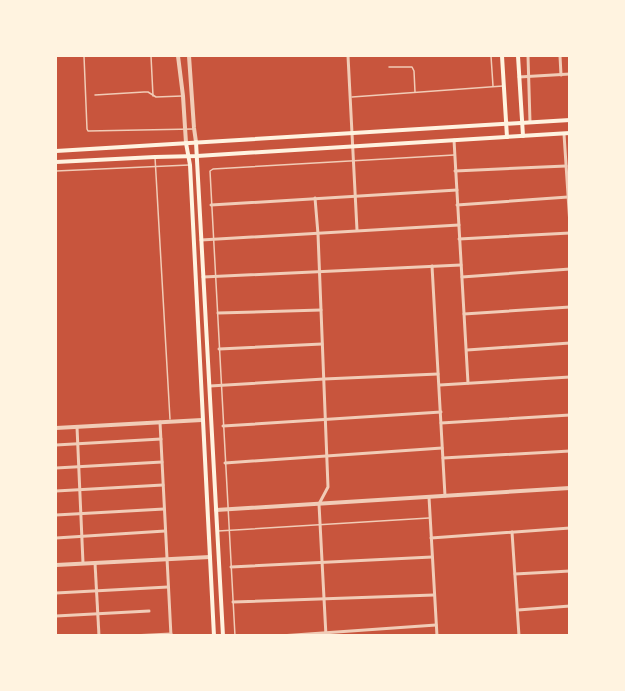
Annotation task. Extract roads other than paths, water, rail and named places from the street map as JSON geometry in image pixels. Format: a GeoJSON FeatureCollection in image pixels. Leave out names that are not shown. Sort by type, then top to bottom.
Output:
{"type":"FeatureCollection","features":[{"type":"Feature","properties":{"kind":"main road"},"geometry":{"type":"LineString","coordinates":[[502,56],[507,137]]}},
{"type":"Feature","properties":{"kind":"main road"},"geometry":{"type":"LineString","coordinates":[[518,56],[523,136]]}},
{"type":"Feature","properties":{"kind":"main road"},"geometry":{"type":"LineString","coordinates":[[56,151],[570,120]]}},
{"type":"Feature","properties":{"kind":"main road"},"geometry":{"type":"LineString","coordinates":[[56,162],[197,156],[567,133]]}},
{"type":"Feature","properties":{"kind":"main road"},"geometry":{"type":"LineString","coordinates":[[196,142],[223,636]]}},
{"type":"Feature","properties":{"kind":"main road"},"geometry":{"type":"LineString","coordinates":[[186,143],[190,165],[214,636]]}},
{"type":"Feature","properties":{"kind":"street"},"geometry":{"type":"LineString","coordinates":[[178,56],[186,143]]}},
{"type":"Feature","properties":{"kind":"street"},"geometry":{"type":"LineString","coordinates":[[189,56],[196,142]]}},
{"type":"Feature","properties":{"kind":"street"},"geometry":{"type":"LineString","coordinates":[[348,56],[357,231]]}},
{"type":"Feature","properties":{"kind":"street"},"geometry":{"type":"LineString","coordinates":[[528,56],[530,122]]}},
{"type":"Feature","properties":{"kind":"street"},"geometry":{"type":"LineString","coordinates":[[560,56],[561,75]]}},
{"type":"Feature","properties":{"kind":"street"},"geometry":{"type":"LineString","coordinates":[[519,77],[570,74]]}},
{"type":"Feature","properties":{"kind":"street"},"geometry":{"type":"LineString","coordinates":[[567,133],[566,166],[570,225]]}},
{"type":"Feature","properties":{"kind":"street"},"geometry":{"type":"LineString","coordinates":[[454,140],[468,383]]}},
{"type":"Feature","properties":{"kind":"street"},"geometry":{"type":"LineString","coordinates":[[455,171],[566,166]]}},
{"type":"Feature","properties":{"kind":"street"},"geometry":{"type":"LineString","coordinates":[[212,205],[456,190]]}},
{"type":"Feature","properties":{"kind":"street"},"geometry":{"type":"LineString","coordinates":[[457,205],[568,197]]}},
{"type":"Feature","properties":{"kind":"street"},"geometry":{"type":"LineString","coordinates":[[315,198],[328,487],[319,504],[326,634]]}},
{"type":"Feature","properties":{"kind":"street"},"geometry":{"type":"LineString","coordinates":[[201,240],[459,225]]}},
{"type":"Feature","properties":{"kind":"street"},"geometry":{"type":"LineString","coordinates":[[459,239],[570,232]]}},
{"type":"Feature","properties":{"kind":"street"},"geometry":{"type":"LineString","coordinates":[[203,277],[461,265]]}},
{"type":"Feature","properties":{"kind":"street"},"geometry":{"type":"LineString","coordinates":[[432,266],[445,496]]}},
{"type":"Feature","properties":{"kind":"street"},"geometry":{"type":"LineString","coordinates":[[462,277],[570,269]]}},
{"type":"Feature","properties":{"kind":"street"},"geometry":{"type":"LineString","coordinates":[[464,314],[570,307]]}},
{"type":"Feature","properties":{"kind":"street"},"geometry":{"type":"LineString","coordinates":[[218,313],[321,310]]}},
{"type":"Feature","properties":{"kind":"street"},"geometry":{"type":"LineString","coordinates":[[466,350],[570,343]]}},
{"type":"Feature","properties":{"kind":"street"},"geometry":{"type":"LineString","coordinates":[[219,349],[322,344]]}},
{"type":"Feature","properties":{"kind":"street"},"geometry":{"type":"LineString","coordinates":[[209,386],[438,374]]}},
{"type":"Feature","properties":{"kind":"street"},"geometry":{"type":"LineString","coordinates":[[439,385],[570,377]]}},
{"type":"Feature","properties":{"kind":"street"},"geometry":{"type":"LineString","coordinates":[[224,426],[441,412]]}},
{"type":"Feature","properties":{"kind":"street"},"geometry":{"type":"LineString","coordinates":[[441,423],[570,415]]}},
{"type":"Feature","properties":{"kind":"street"},"geometry":{"type":"LineString","coordinates":[[56,428],[202,420]]}},
{"type":"Feature","properties":{"kind":"street"},"geometry":{"type":"LineString","coordinates":[[131,636],[171,635],[160,422]]}},
{"type":"Feature","properties":{"kind":"street"},"geometry":{"type":"LineString","coordinates":[[77,427],[83,563]]}},
{"type":"Feature","properties":{"kind":"street"},"geometry":{"type":"LineString","coordinates":[[56,445],[161,439]]}},
{"type":"Feature","properties":{"kind":"street"},"geometry":{"type":"LineString","coordinates":[[225,464],[442,447]]}},
{"type":"Feature","properties":{"kind":"street"},"geometry":{"type":"LineString","coordinates":[[443,458],[570,451]]}},
{"type":"Feature","properties":{"kind":"street"},"geometry":{"type":"LineString","coordinates":[[56,468],[162,462]]}},
{"type":"Feature","properties":{"kind":"street"},"geometry":{"type":"LineString","coordinates":[[56,491],[163,485]]}},
{"type":"Feature","properties":{"kind":"street"},"geometry":{"type":"LineString","coordinates":[[216,510],[570,488]]}},
{"type":"Feature","properties":{"kind":"street"},"geometry":{"type":"LineString","coordinates":[[429,497],[437,636]]}},
{"type":"Feature","properties":{"kind":"street"},"geometry":{"type":"LineString","coordinates":[[56,515],[164,509]]}},
{"type":"Feature","properties":{"kind":"street"},"geometry":{"type":"LineString","coordinates":[[430,538],[570,528]]}},
{"type":"Feature","properties":{"kind":"street"},"geometry":{"type":"LineString","coordinates":[[56,538],[165,531]]}},
{"type":"Feature","properties":{"kind":"street"},"geometry":{"type":"LineString","coordinates":[[513,532],[519,636]]}},
{"type":"Feature","properties":{"kind":"street"},"geometry":{"type":"LineString","coordinates":[[56,564],[210,557]]}},
{"type":"Feature","properties":{"kind":"street"},"geometry":{"type":"LineString","coordinates":[[231,567],[432,557]]}},
{"type":"Feature","properties":{"kind":"street"},"geometry":{"type":"LineString","coordinates":[[96,563],[99,636]]}},
{"type":"Feature","properties":{"kind":"street"},"geometry":{"type":"LineString","coordinates":[[515,574],[570,571]]}},
{"type":"Feature","properties":{"kind":"street"},"geometry":{"type":"LineString","coordinates":[[56,592],[168,587]]}},
{"type":"Feature","properties":{"kind":"street"},"geometry":{"type":"LineString","coordinates":[[233,602],[434,595]]}},
{"type":"Feature","properties":{"kind":"street"},"geometry":{"type":"LineString","coordinates":[[518,610],[570,606]]}},
{"type":"Feature","properties":{"kind":"street"},"geometry":{"type":"LineString","coordinates":[[56,616],[149,611]]}},
{"type":"Feature","properties":{"kind":"street"},"geometry":{"type":"LineString","coordinates":[[280,636],[436,625]]}},
{"type":"Feature","properties":{"kind":"lane"},"geometry":{"type":"LineString","coordinates":[[84,56],[88,131],[194,128]]}},
{"type":"Feature","properties":{"kind":"lane"},"geometry":{"type":"LineString","coordinates":[[152,56],[153,96]]}},
{"type":"Feature","properties":{"kind":"lane"},"geometry":{"type":"LineString","coordinates":[[491,56],[493,87]]}},
{"type":"Feature","properties":{"kind":"lane"},"geometry":{"type":"LineString","coordinates":[[389,67],[412,67],[415,93]]}},
{"type":"Feature","properties":{"kind":"lane"},"geometry":{"type":"LineString","coordinates":[[350,97],[504,86]]}},
{"type":"Feature","properties":{"kind":"lane"},"geometry":{"type":"LineString","coordinates":[[95,95],[148,92],[153,96],[183,96]]}},
{"type":"Feature","properties":{"kind":"lane"},"geometry":{"type":"LineString","coordinates":[[235,636],[210,174],[213,169],[454,155]]}},
{"type":"Feature","properties":{"kind":"lane"},"geometry":{"type":"LineString","coordinates":[[155,157],[171,422]]}},
{"type":"Feature","properties":{"kind":"lane"},"geometry":{"type":"LineString","coordinates":[[56,171],[190,165]]}},
{"type":"Feature","properties":{"kind":"lane"},"geometry":{"type":"LineString","coordinates":[[218,531],[430,518]]}}]}
